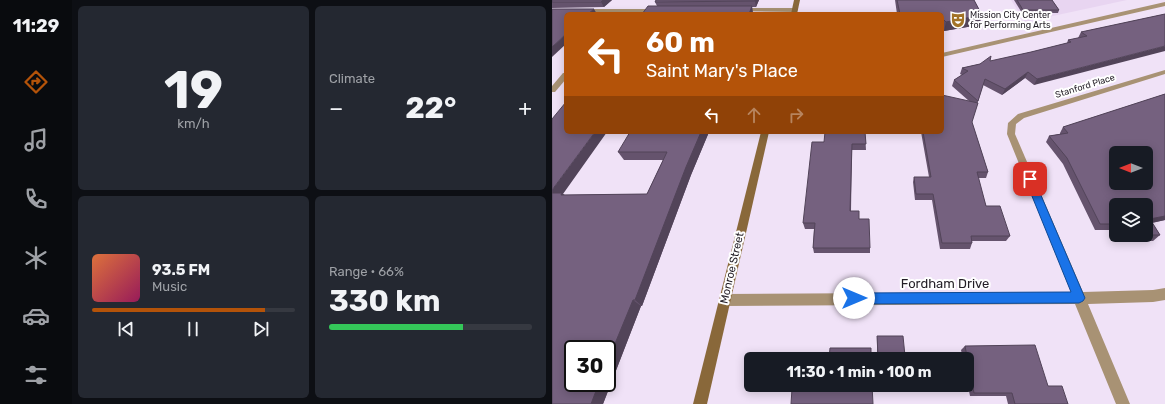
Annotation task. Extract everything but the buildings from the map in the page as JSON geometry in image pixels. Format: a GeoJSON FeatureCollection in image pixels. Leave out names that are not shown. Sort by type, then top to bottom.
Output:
{"type":"FeatureCollection","features":[{"type":"Feature","properties":{"kind":"main road"},"geometry":{"type":"LineString","coordinates":[[794,12],[797,0]]}},
{"type":"Feature","properties":{"kind":"main road","name":"Monroe Street"},"geometry":{"type":"LineString","coordinates":[[700,404],[765,134]]}},
{"type":"Feature","properties":{"kind":"street"},"geometry":{"type":"LineString","coordinates":[[944,55],[1165,4]]}},
{"type":"Feature","properties":{"kind":"street"},"geometry":{"type":"LineString","coordinates":[[728,10],[794,12]]}},
{"type":"Feature","properties":{"kind":"street"},"geometry":{"type":"LineString","coordinates":[[574,11],[665,11]]}},
{"type":"Feature","properties":{"kind":"street","name":"Stanford Place"},"geometry":{"type":"LineString","coordinates":[[1079,298],[1011,134],[1012,123],[1021,116],[1165,72]]}},
{"type":"Feature","properties":{"kind":"street"},"geometry":{"type":"LineString","coordinates":[[552,90],[564,77]]}},
{"type":"Feature","properties":{"kind":"street","name":"Fordham Drive"},"geometry":{"type":"LineString","coordinates":[[725,300],[1079,298],[1153,296],[1165,294]]}},
{"type":"Feature","properties":{"kind":"street"},"geometry":{"type":"LineString","coordinates":[[1079,298],[1123,404]]}},
{"type":"Feature","properties":{"kind":"shaded area"},"geometry":{"type":"Polygon","coordinates":[[[1011,0],[1127,0],[1025,22],[1011,0]]]}},
{"type":"Feature","properties":{"kind":"place","name":"Mission City Center for Performing Arts"},"geometry":{"type":"Point","coordinates":[958,20]}},
{"type":"Feature","properties":{"kind":"route"},"geometry":{"type":"LineString","coordinates":[[854,298],[1079,298],[1030,179]]}}]}
